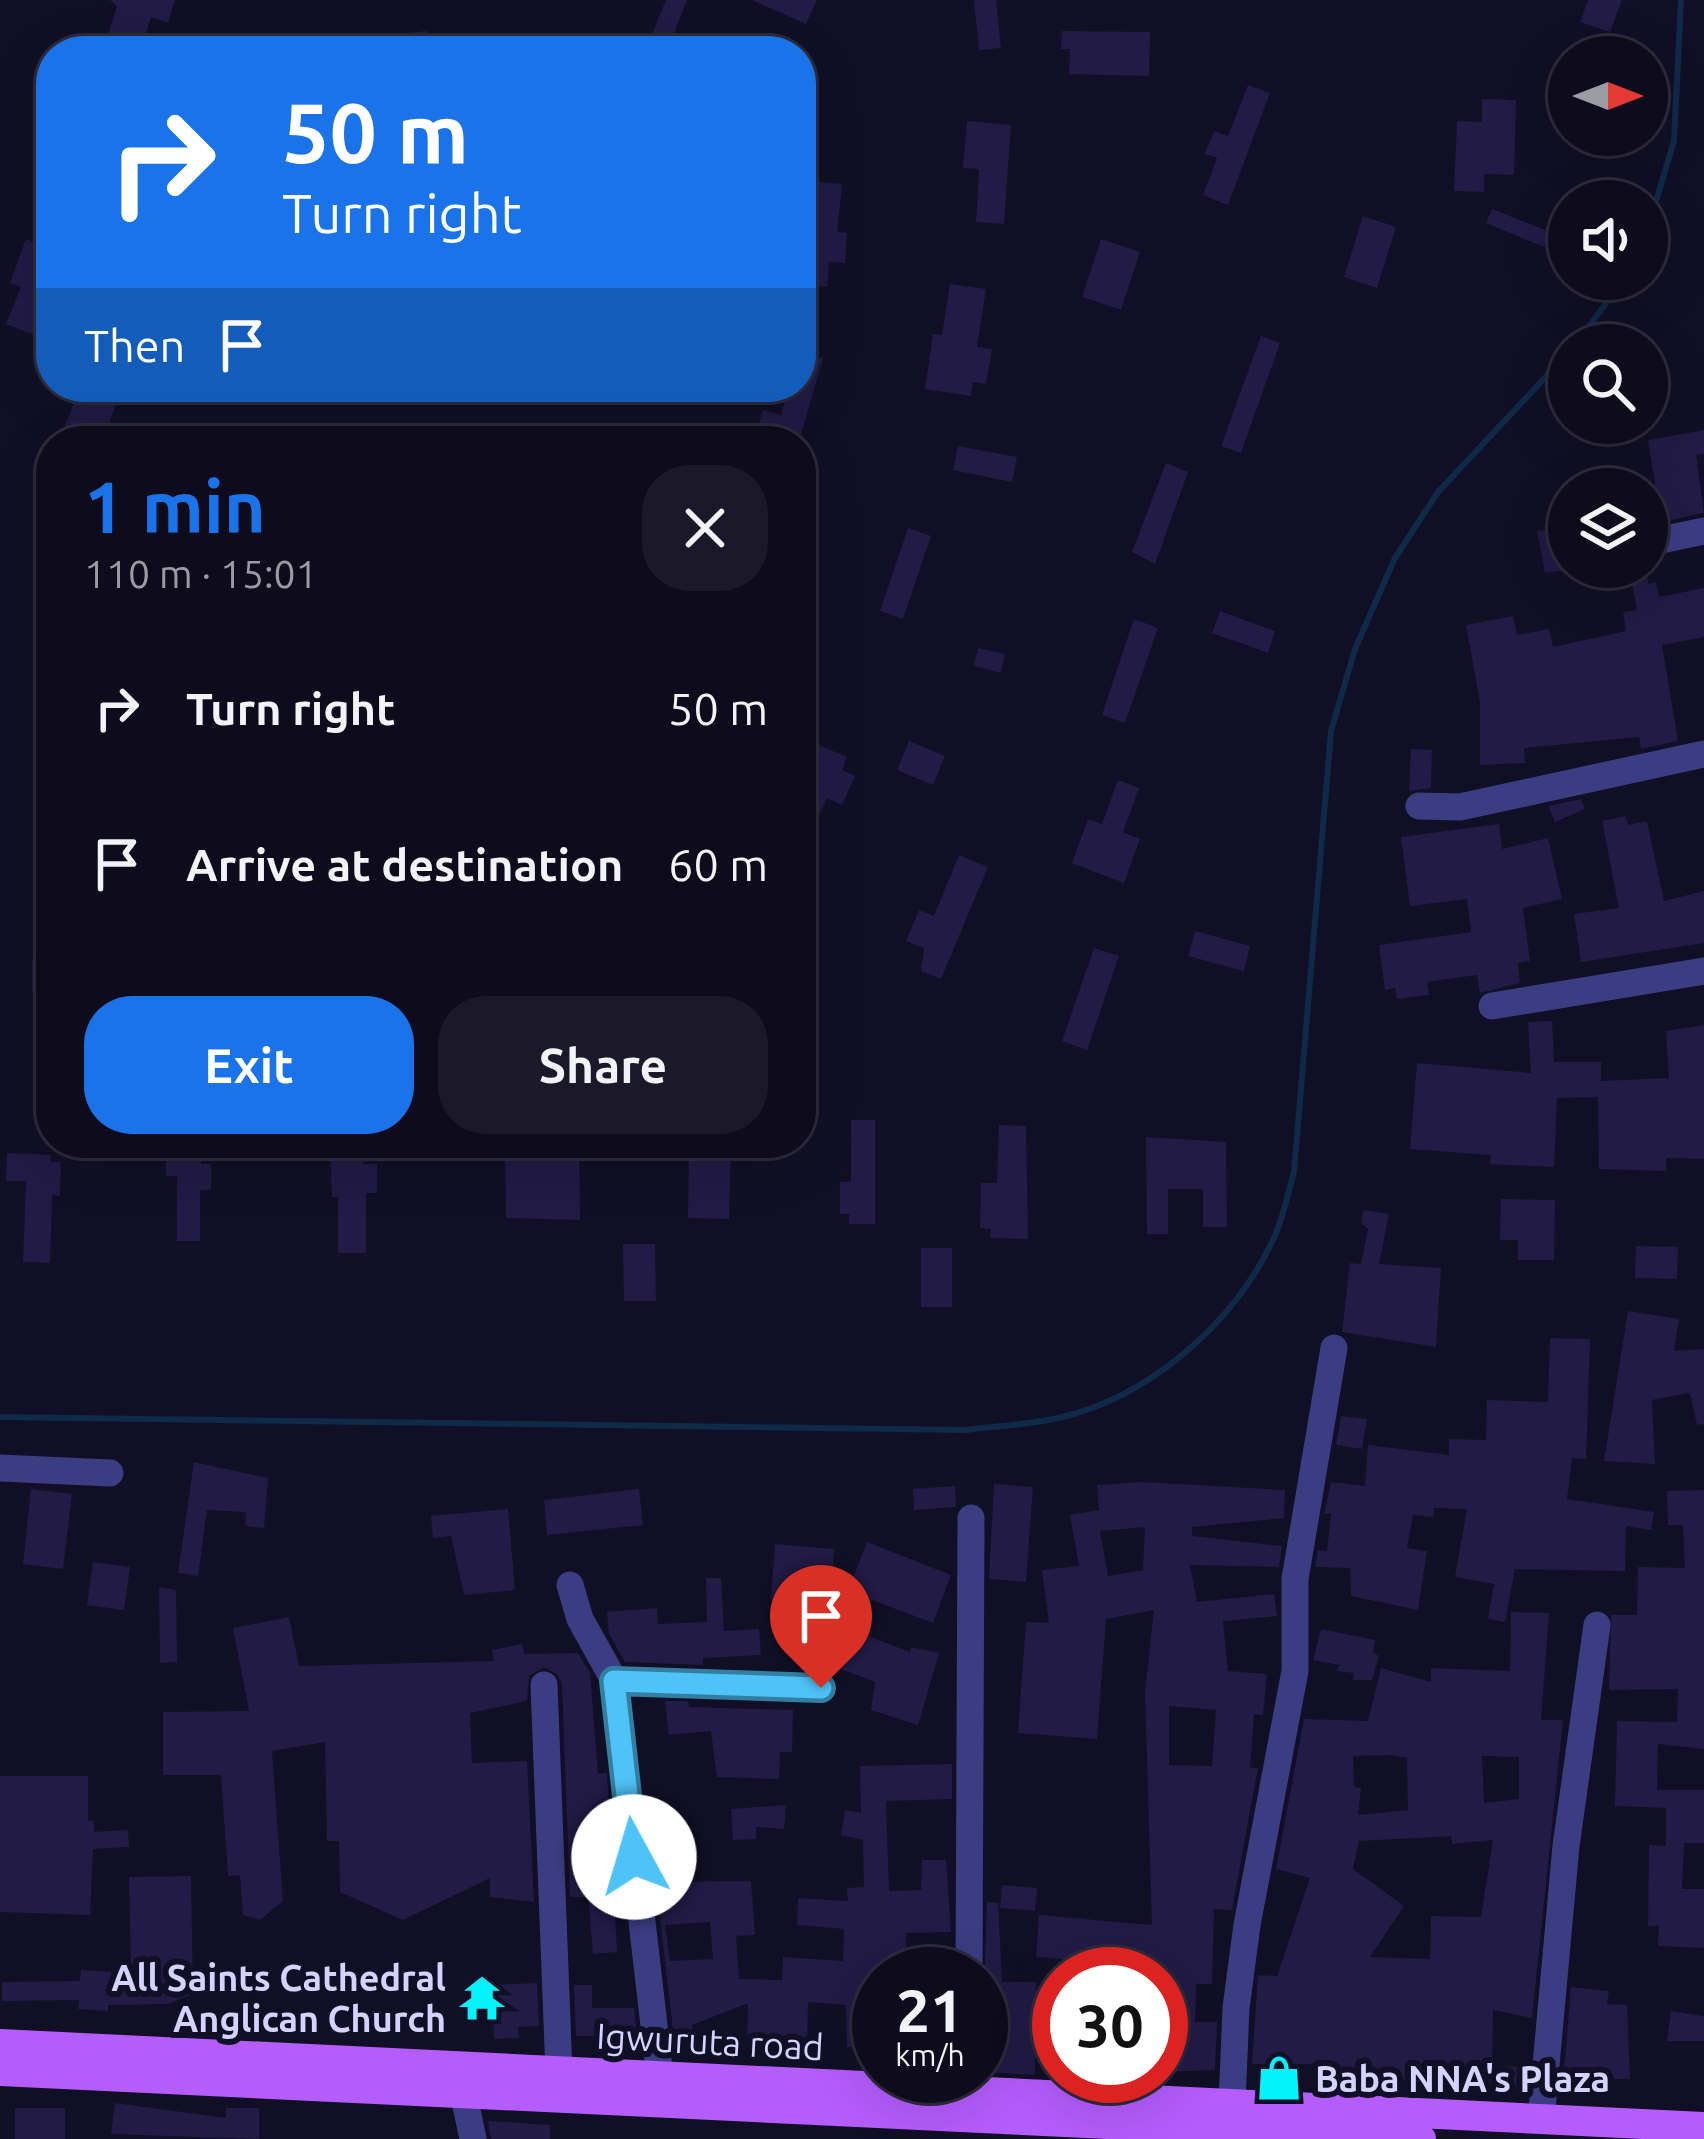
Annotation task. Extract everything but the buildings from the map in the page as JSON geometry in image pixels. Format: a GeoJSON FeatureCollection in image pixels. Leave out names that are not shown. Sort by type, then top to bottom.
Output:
{"type":"FeatureCollection","features":[{"type":"Feature","properties":{"kind":"main road","name":"Igwuruta road"},"geometry":{"type":"LineString","coordinates":[[0,2044],[660,2077],[963,2106],[1421,2139]]}},
{"type":"Feature","properties":{"kind":"main road","name":"Igwuruta road"},"geometry":{"type":"LineString","coordinates":[[0,2071],[464,2096],[963,2106]]}},
{"type":"Feature","properties":{"kind":"main road","name":"Igwuruta road"},"geometry":{"type":"LineString","coordinates":[[1233,2124],[1541,2120],[1704,2127]]}},
{"type":"Feature","properties":{"kind":"street"},"geometry":{"type":"LineString","coordinates":[[1668,539],[1704,531]]}},
{"type":"Feature","properties":{"kind":"street"},"geometry":{"type":"LineString","coordinates":[[1419,806],[1460,807],[1704,754]]}},
{"type":"Feature","properties":{"kind":"street"},"geometry":{"type":"LineString","coordinates":[[1492,1006],[1704,971]]}},
{"type":"Feature","properties":{"kind":"street"},"geometry":{"type":"LineString","coordinates":[[1233,2124],[1236,2008],[1247,1924],[1295,1671],[1295,1579],[1334,1348]]}},
{"type":"Feature","properties":{"kind":"street"},"geometry":{"type":"LineString","coordinates":[[0,1468],[110,1473]]}},
{"type":"Feature","properties":{"kind":"street"},"geometry":{"type":"LineString","coordinates":[[969,1947],[971,1518]]}},
{"type":"Feature","properties":{"kind":"street"},"geometry":{"type":"LineString","coordinates":[[570,1585],[580,1619],[614,1681],[660,2077]]}},
{"type":"Feature","properties":{"kind":"street"},"geometry":{"type":"LineString","coordinates":[[1541,2120],[1566,1846],[1597,1625]]}},
{"type":"Feature","properties":{"kind":"street"},"geometry":{"type":"LineString","coordinates":[[614,1681],[821,1688]]}},
{"type":"Feature","properties":{"kind":"street"},"geometry":{"type":"LineString","coordinates":[[544,1685],[559,2073]]}},
{"type":"Feature","properties":{"kind":"street"},"geometry":{"type":"LineString","coordinates":[[464,2096],[473,2139]]}},
{"type":"Feature","properties":{"kind":"waterway"},"geometry":{"type":"LineString","coordinates":[[1662,180],[1674,141],[1681,0]]}},
{"type":"Feature","properties":{"kind":"waterway"},"geometry":{"type":"LineString","coordinates":[[1591,324],[1608,300]]}},
{"type":"Feature","properties":{"kind":"waterway"},"geometry":{"type":"LineString","coordinates":[[0,1417],[966,1430],[1058,1418],[1124,1394],[1155,1375],[1210,1329],[1255,1273],[1279,1225],[1294,1172],[1331,731],[1355,649],[1395,558],[1438,492],[1548,374]]}},
{"type":"Feature","properties":{"kind":"place","name":"All Saints Cathedral Anglican Church"},"geometry":{"type":"Point","coordinates":[482,1998]}},
{"type":"Feature","properties":{"kind":"place","name":"Baba NNA's Plaza"},"geometry":{"type":"Point","coordinates":[1279,2078]}},
{"type":"Feature","properties":{"kind":"route"},"geometry":{"type":"LineString","coordinates":[[634,1857],[614,1681],[821,1688]]}}]}
